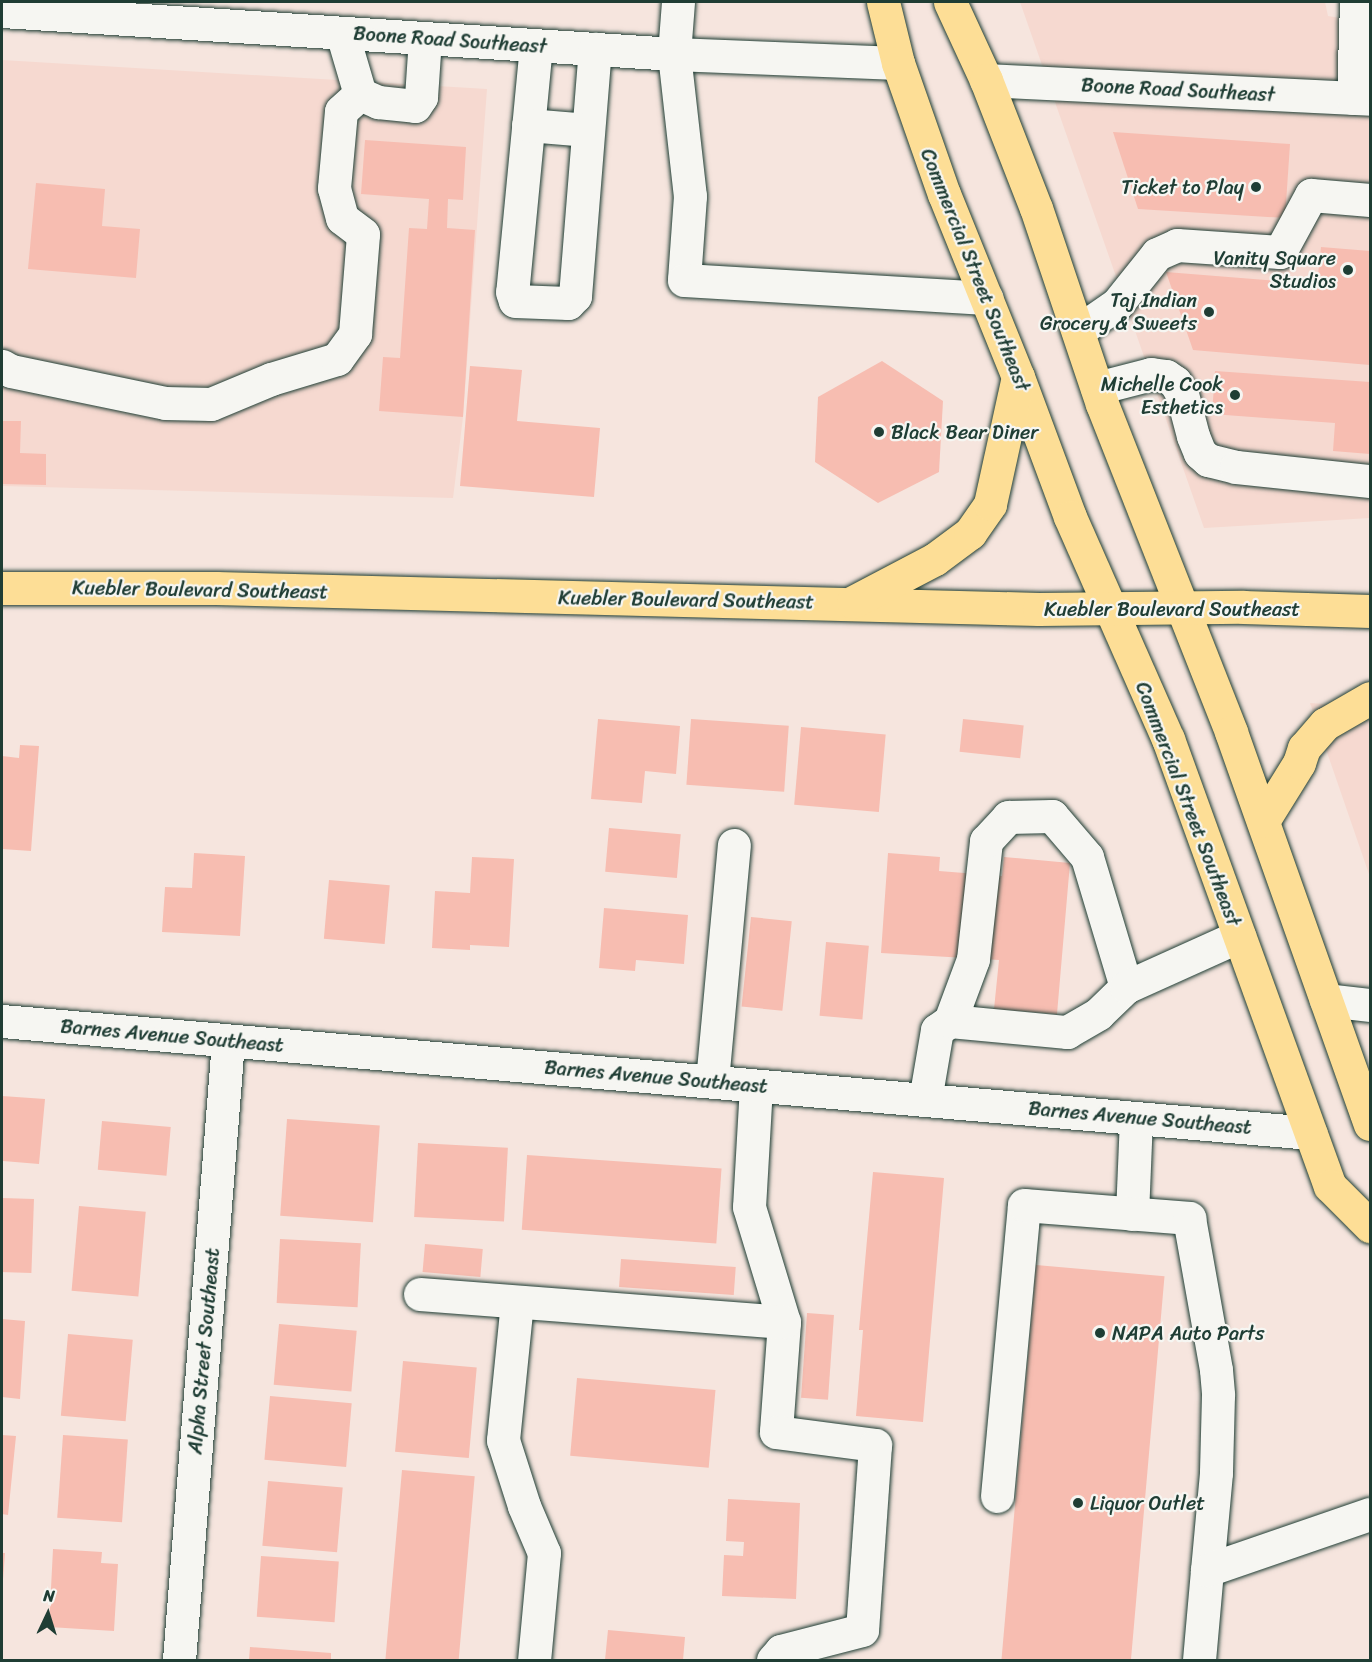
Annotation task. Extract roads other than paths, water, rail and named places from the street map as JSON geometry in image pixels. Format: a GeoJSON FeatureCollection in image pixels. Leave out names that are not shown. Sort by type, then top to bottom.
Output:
{"type":"FeatureCollection","features":[{"type":"Feature","properties":{"kind":"main road","name":"Commercial Street Southeast"},"geometry":{"type":"LineString","coordinates":[[883,2],[898,63],[944,194],[1018,377],[1070,517],[1108,608],[1168,739],[1330,1186],[1371,1226]]}},
{"type":"Feature","properties":{"kind":"main road"},"geometry":{"type":"LineString","coordinates":[[950,2],[986,80],[1036,208],[1097,388],[1263,821],[1371,1124]]}},
{"type":"Feature","properties":{"kind":"main road"},"geometry":{"type":"LineString","coordinates":[[849,604],[935,559],[970,533],[990,504],[1018,377]]}},
{"type":"Feature","properties":{"kind":"main road","name":"Kuebler Boulevard Southeast"},"geometry":{"type":"LineString","coordinates":[[2,588],[216,588],[1039,609],[1181,608],[1371,611]]}},
{"type":"Feature","properties":{"kind":"main road"},"geometry":{"type":"LineString","coordinates":[[1263,821],[1299,763],[1305,748],[1325,724],[1371,698]]}},
{"type":"Feature","properties":{"kind":"street"},"geometry":{"type":"LineString","coordinates":[[678,2],[674,54],[690,196],[684,280],[986,298]]}},
{"type":"Feature","properties":{"kind":"street"},"geometry":{"type":"LineString","coordinates":[[1356,2],[1362,99]]}},
{"type":"Feature","properties":{"kind":"street","name":"Boone Road Southeast"},"geometry":{"type":"LineString","coordinates":[[2,11],[80,9],[342,33],[674,54],[898,63]]}},
{"type":"Feature","properties":{"kind":"street"},"geometry":{"type":"LineString","coordinates":[[342,33],[360,94],[378,102],[414,106],[421,97],[425,38]]}},
{"type":"Feature","properties":{"kind":"street"},"geometry":{"type":"LineString","coordinates":[[536,45],[512,292],[516,301],[568,303],[575,296],[595,49]]}},
{"type":"Feature","properties":{"kind":"street","name":"Boone Road Southeast"},"geometry":{"type":"LineString","coordinates":[[986,80],[1362,99]]}},
{"type":"Feature","properties":{"kind":"street"},"geometry":{"type":"LineString","coordinates":[[2,366],[11,371],[165,403],[211,404],[271,379],[338,359],[355,334],[363,234],[342,218],[334,188],[341,111],[360,94]]}},
{"type":"Feature","properties":{"kind":"street"},"geometry":{"type":"LineString","coordinates":[[528,125],[588,130]]}},
{"type":"Feature","properties":{"kind":"street"},"geometry":{"type":"LineString","coordinates":[[1078,331],[1117,304],[1157,254],[1177,244],[1280,252],[1311,195],[1371,200]]}},
{"type":"Feature","properties":{"kind":"street"},"geometry":{"type":"LineString","coordinates":[[1097,388],[1151,374],[1166,376],[1175,382],[1182,394],[1193,436],[1200,453],[1208,460],[1236,467],[1371,482]]}},
{"type":"Feature","properties":{"kind":"street"},"geometry":{"type":"LineString","coordinates":[[925,1100],[937,1030],[950,1021],[973,959],[986,840],[1008,817],[1052,816],[1088,857],[1126,987]]}},
{"type":"Feature","properties":{"kind":"street"},"geometry":{"type":"LineString","coordinates":[[712,1081],[734,845]]}},
{"type":"Feature","properties":{"kind":"street"},"geometry":{"type":"LineString","coordinates":[[950,1021],[1067,1032],[1098,1014],[1126,987],[1239,936]]}},
{"type":"Feature","properties":{"kind":"street"},"geometry":{"type":"LineString","coordinates":[[1326,1000],[1371,1005]]}},
{"type":"Feature","properties":{"kind":"street","name":"Barnes Avenue Southeast"},"geometry":{"type":"LineString","coordinates":[[2,1021],[1310,1133]]}},
{"type":"Feature","properties":{"kind":"street","name":"Alpha Street Southeast"},"geometry":{"type":"LineString","coordinates":[[179,1660],[228,1042]]}},
{"type":"Feature","properties":{"kind":"street"},"geometry":{"type":"LineString","coordinates":[[756,1086],[749,1207],[784,1322],[776,1432],[875,1445],[862,1630],[781,1651],[774,1660]]}},
{"type":"Feature","properties":{"kind":"street"},"geometry":{"type":"LineString","coordinates":[[1132,1214],[1136,1118]]}},
{"type":"Feature","properties":{"kind":"street"},"geometry":{"type":"LineString","coordinates":[[997,1496],[1024,1205],[1189,1218],[1216,1370],[1218,1395],[1216,1473],[1199,1660]]}},
{"type":"Feature","properties":{"kind":"street"},"geometry":{"type":"LineString","coordinates":[[420,1294],[784,1322]]}},
{"type":"Feature","properties":{"kind":"street"},"geometry":{"type":"LineString","coordinates":[[517,1302],[503,1440],[524,1506],[544,1553],[534,1660]]}},
{"type":"Feature","properties":{"kind":"street"},"geometry":{"type":"LineString","coordinates":[[1207,1570],[1371,1514]]}},
{"type":"Feature","properties":{"kind":"place","name":"Ticket to Play"},"geometry":{"type":"Point","coordinates":[1256,187]}},
{"type":"Feature","properties":{"kind":"place","name":"Vanity Square Studios"},"geometry":{"type":"Point","coordinates":[1348,270]}},
{"type":"Feature","properties":{"kind":"place","name":"Taj Indian Grocery & Sweets"},"geometry":{"type":"Point","coordinates":[1209,312]}},
{"type":"Feature","properties":{"kind":"place","name":"Michelle Cook Esthetics"},"geometry":{"type":"Point","coordinates":[1235,395]}},
{"type":"Feature","properties":{"kind":"place","name":"Black Bear Diner"},"geometry":{"type":"Point","coordinates":[879,432]}},
{"type":"Feature","properties":{"kind":"place","name":"NAPA Auto Parts"},"geometry":{"type":"Point","coordinates":[1100,1333]}},
{"type":"Feature","properties":{"kind":"place","name":"Liquor Outlet"},"geometry":{"type":"Point","coordinates":[1078,1503]}}]}
